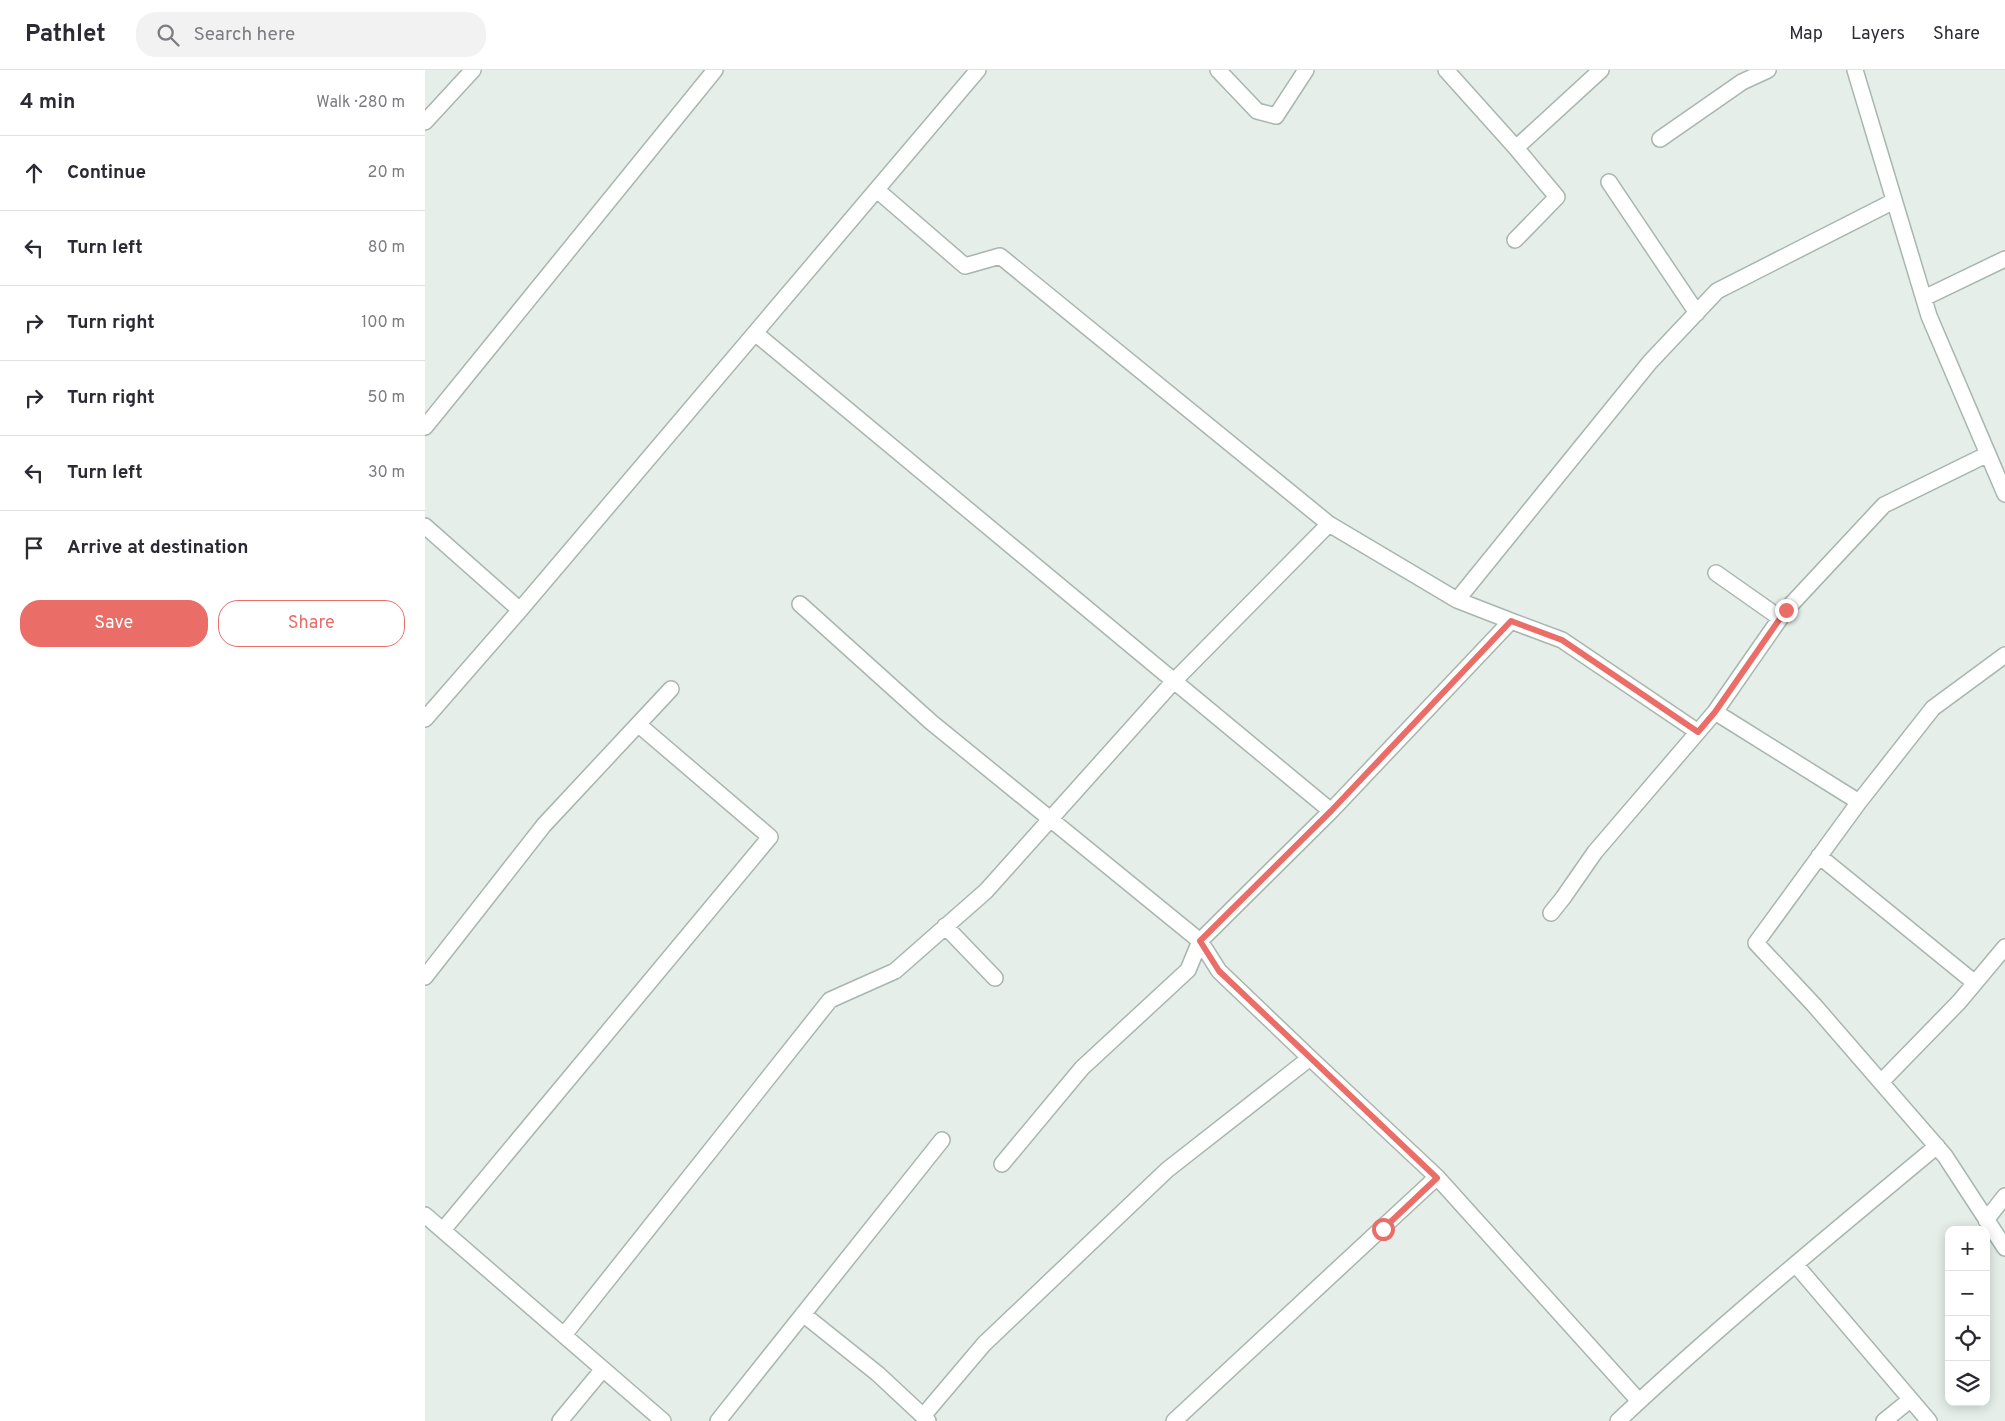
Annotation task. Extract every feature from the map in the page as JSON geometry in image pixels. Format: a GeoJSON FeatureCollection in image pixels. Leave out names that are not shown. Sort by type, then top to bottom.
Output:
{"type":"FeatureCollection","features":[{"type":"Feature","properties":{"kind":"street"},"geometry":{"type":"LineString","coordinates":[[425,122],[473,70]]}},
{"type":"Feature","properties":{"kind":"street"},"geometry":{"type":"LineString","coordinates":[[425,427],[715,70]]}},
{"type":"Feature","properties":{"kind":"street"},"geometry":{"type":"LineString","coordinates":[[425,719],[520,610],[978,70]]}},
{"type":"Feature","properties":{"kind":"street"},"geometry":{"type":"LineString","coordinates":[[1218,70],[1257,112],[1275,116],[1306,70]]}},
{"type":"Feature","properties":{"kind":"street"},"geometry":{"type":"LineString","coordinates":[[1446,70],[1557,197],[1515,240]]}},
{"type":"Feature","properties":{"kind":"street"},"geometry":{"type":"LineString","coordinates":[[1515,148],[1601,70]]}},
{"type":"Feature","properties":{"kind":"street"},"geometry":{"type":"LineString","coordinates":[[1659,139],[1742,82],[1768,70]]}},
{"type":"Feature","properties":{"kind":"street"},"geometry":{"type":"LineString","coordinates":[[1855,70],[1929,316],[2005,494]]}},
{"type":"Feature","properties":{"kind":"street"},"geometry":{"type":"LineString","coordinates":[[1609,182],[1697,313]]}},
{"type":"Feature","properties":{"kind":"street"},"geometry":{"type":"LineString","coordinates":[[877,190],[965,266],[1000,256],[1329,524],[1457,600],[1562,640],[1698,732]]}},
{"type":"Feature","properties":{"kind":"street"},"geometry":{"type":"LineString","coordinates":[[1457,600],[1650,362],[1717,291],[1894,201]]}},
{"type":"Feature","properties":{"kind":"street"},"geometry":{"type":"LineString","coordinates":[[1923,298],[2005,259]]}},
{"type":"Feature","properties":{"kind":"street"},"geometry":{"type":"LineString","coordinates":[[755,333],[1331,811]]}},
{"type":"Feature","properties":{"kind":"street"},"geometry":{"type":"LineString","coordinates":[[1551,913],[1595,852],[1715,712],[1786,610],[1883,505],[1988,454]]}},
{"type":"Feature","properties":{"kind":"street"},"geometry":{"type":"LineString","coordinates":[[564,1335],[831,1000],[895,971],[986,890],[1052,819],[1174,681],[1329,524]]}},
{"type":"Feature","properties":{"kind":"street"},"geometry":{"type":"LineString","coordinates":[[425,526],[520,610]]}},
{"type":"Feature","properties":{"kind":"street"},"geometry":{"type":"LineString","coordinates":[[1716,573],[1780,618]]}},
{"type":"Feature","properties":{"kind":"street"},"geometry":{"type":"LineString","coordinates":[[800,604],[931,722],[1200,941],[1219,971],[1437,1178],[1639,1401]]}},
{"type":"Feature","properties":{"kind":"street"},"geometry":{"type":"LineString","coordinates":[[1002,1164],[1082,1068],[1188,970],[1200,941],[1331,811],[1511,621]]}},
{"type":"Feature","properties":{"kind":"street"},"geometry":{"type":"LineString","coordinates":[[2005,656],[1933,708],[1859,802],[1756,943],[1814,1005],[1937,1146],[2005,1248]]}},
{"type":"Feature","properties":{"kind":"street"},"geometry":{"type":"LineString","coordinates":[[425,977],[544,825],[671,690]]}},
{"type":"Feature","properties":{"kind":"street"},"geometry":{"type":"LineString","coordinates":[[1715,712],[1859,802]]}},
{"type":"Feature","properties":{"kind":"street"},"geometry":{"type":"LineString","coordinates":[[443,1230],[770,837],[639,725]]}},
{"type":"Feature","properties":{"kind":"street"},"geometry":{"type":"LineString","coordinates":[[1819,856],[1975,983]]}},
{"type":"Feature","properties":{"kind":"street"},"geometry":{"type":"LineString","coordinates":[[945,926],[995,978]]}},
{"type":"Feature","properties":{"kind":"street"},"geometry":{"type":"LineString","coordinates":[[1881,1082],[1959,1002],[2005,947]]}},
{"type":"Feature","properties":{"kind":"street"},"geometry":{"type":"LineString","coordinates":[[803,1314],[878,1374],[925,1418],[983,1344],[1167,1170],[1310,1058]]}},
{"type":"Feature","properties":{"kind":"street"},"geometry":{"type":"LineString","coordinates":[[718,1421],[942,1140]]}},
{"type":"Feature","properties":{"kind":"street"},"geometry":{"type":"LineString","coordinates":[[1618,1421],[1796,1264],[1937,1146]]}},
{"type":"Feature","properties":{"kind":"street"},"geometry":{"type":"LineString","coordinates":[[1173,1421],[1437,1178]]}},
{"type":"Feature","properties":{"kind":"street"},"geometry":{"type":"LineString","coordinates":[[1986,1220],[2005,1196]]}},
{"type":"Feature","properties":{"kind":"street"},"geometry":{"type":"LineString","coordinates":[[425,1214],[663,1421]]}},
{"type":"Feature","properties":{"kind":"street"},"geometry":{"type":"LineString","coordinates":[[1796,1264],[1929,1421]]}},
{"type":"Feature","properties":{"kind":"street"},"geometry":{"type":"LineString","coordinates":[[560,1421],[603,1369]]}},
{"type":"Feature","properties":{"kind":"street"},"geometry":{"type":"LineString","coordinates":[[1884,1421],[1910,1400]]}},
{"type":"Feature","properties":{"kind":"route"},"geometry":{"type":"LineString","coordinates":[[1383,1229],[1437,1178],[1219,971],[1200,941],[1331,811],[1511,621],[1562,640],[1698,732],[1715,712],[1786,610]]}}]}
